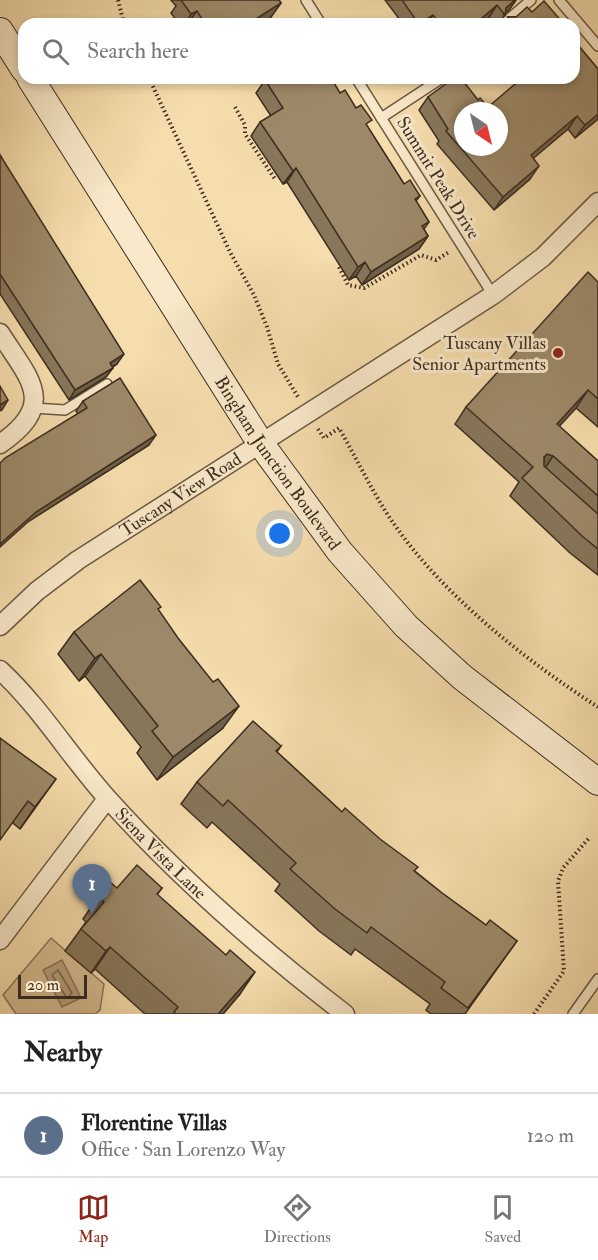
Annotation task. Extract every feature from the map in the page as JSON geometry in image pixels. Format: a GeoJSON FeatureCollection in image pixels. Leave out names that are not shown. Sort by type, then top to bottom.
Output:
{"type":"FeatureCollection","features":[{"type":"Feature","properties":{"kind":"main road"},"geometry":{"type":"LineString","coordinates":[[0,31],[18,60]]}},
{"type":"Feature","properties":{"kind":"main road","name":"Bingham Junction Boulevard"},"geometry":{"type":"LineString","coordinates":[[34,84],[261,444],[328,537],[406,626],[486,697],[598,782]]}},
{"type":"Feature","properties":{"kind":"street","name":"Tuscany View Road"},"geometry":{"type":"LineString","coordinates":[[0,626],[37,591],[78,560],[493,295],[543,256],[598,202]]}},
{"type":"Feature","properties":{"kind":"street"},"geometry":{"type":"LineString","coordinates":[[0,333],[34,392],[33,408],[27,422],[0,444]]}},
{"type":"Feature","properties":{"kind":"street","name":"Siena Vista Lane"},"geometry":{"type":"LineString","coordinates":[[0,669],[27,696],[107,799],[188,882],[288,970],[345,1014]]}},
{"type":"Feature","properties":{"kind":"street"},"geometry":{"type":"LineString","coordinates":[[0,940],[107,799]]}},
{"type":"Feature","properties":{"kind":"lane"},"geometry":{"type":"LineString","coordinates":[[306,0],[317,18]]}},
{"type":"Feature","properties":{"kind":"lane"},"geometry":{"type":"LineString","coordinates":[[510,18],[531,0]]}},
{"type":"Feature","properties":{"kind":"lane"},"geometry":{"type":"LineString","coordinates":[[559,0],[574,18]]}},
{"type":"Feature","properties":{"kind":"lane"},"geometry":{"type":"LineString","coordinates":[[580,25],[598,46]]}},
{"type":"Feature","properties":{"kind":"lane","name":"Summit Peak Drive"},"geometry":{"type":"LineString","coordinates":[[360,84],[493,295]]}},
{"type":"Feature","properties":{"kind":"lane"},"geometry":{"type":"LineString","coordinates":[[381,118],[433,84]]}},
{"type":"Feature","properties":{"kind":"lane"},"geometry":{"type":"LineString","coordinates":[[33,408],[65,410],[107,384]]}},
{"type":"Feature","properties":{"kind":"lane"},"geometry":{"type":"LineString","coordinates":[[573,1014],[598,979]]}},
{"type":"Feature","properties":{"kind":"path"},"geometry":{"type":"LineString","coordinates":[[117,0],[122,18]]}},
{"type":"Feature","properties":{"kind":"path"},"geometry":{"type":"LineString","coordinates":[[152,84],[230,252],[254,295],[278,364],[290,384]]}},
{"type":"Feature","properties":{"kind":"path"},"geometry":{"type":"LineString","coordinates":[[235,107],[245,125],[245,134],[275,179]]}},
{"type":"Feature","properties":{"kind":"path"},"geometry":{"type":"LineString","coordinates":[[339,267],[348,285],[364,288],[421,255],[436,260],[450,251]]}},
{"type":"Feature","properties":{"kind":"path"},"geometry":{"type":"LineString","coordinates":[[324,438],[339,428],[393,524],[425,562],[485,623],[546,674],[598,707]]}},
{"type":"Feature","properties":{"kind":"path"},"geometry":{"type":"LineString","coordinates":[[534,1014],[564,971],[558,881],[563,868],[590,837]]}},
{"type":"Feature","properties":{"kind":"shaded area"},"geometry":{"type":"Polygon","coordinates":[[[51,938],[104,984],[100,1010],[95,1014],[16,1014],[3,995],[51,938]]]}},
{"type":"Feature","properties":{"kind":"water"},"geometry":{"type":"Polygon","coordinates":[[[62,960],[81,998],[62,1007],[43,970],[62,960]]]}},
{"type":"Feature","properties":{"kind":"building"},"geometry":{"type":"Polygon","coordinates":[[[181,0],[279,0],[281,3],[257,18],[201,18],[197,11],[191,14],[181,0]]]}},
{"type":"Feature","properties":{"kind":"building"},"geometry":{"type":"Polygon","coordinates":[[[402,0],[515,0],[506,8],[505,15],[497,5],[482,18],[435,18],[433,15],[428,18],[415,18],[402,0]]]}},
{"type":"Feature","properties":{"kind":"building"},"geometry":{"type":"Polygon","coordinates":[[[544,1],[559,18],[508,17],[516,17],[527,7],[532,12],[544,1]]]}},
{"type":"Feature","properties":{"kind":"building"},"geometry":{"type":"Polygon","coordinates":[[[580,48],[598,69],[598,114],[585,125],[577,116],[531,155],[539,166],[503,197],[468,156],[508,156],[508,102],[494,102],[515,84],[580,84],[580,48]]]}},
{"type":"Feature","properties":{"kind":"building"},"geometry":{"type":"Polygon","coordinates":[[[268,84],[335,84],[340,93],[345,90],[356,108],[361,105],[372,120],[366,124],[404,184],[410,180],[420,196],[415,199],[429,222],[422,226],[428,236],[371,272],[365,262],[358,267],[296,168],[293,171],[260,122],[283,108],[268,84]]]}},
{"type":"Feature","properties":{"kind":"building"},"geometry":{"type":"Polygon","coordinates":[[[446,84],[466,84],[478,100],[480,98],[484,102],[454,102],[454,140],[446,131],[448,129],[428,97],[446,84]]]}},
{"type":"Feature","properties":{"kind":"building"},"geometry":{"type":"Polygon","coordinates":[[[0,155],[124,354],[110,363],[113,368],[75,390],[0,274],[0,155]]]}},
{"type":"Feature","properties":{"kind":"building","name":"Tuscany Villas Senior Apartments"},"geometry":{"type":"Polygon","coordinates":[[[588,272],[598,282],[598,399],[588,390],[557,424],[598,461],[598,496],[553,456],[547,454],[544,457],[544,466],[598,514],[598,549],[522,478],[533,467],[466,407],[588,272]]]}},
{"type":"Feature","properties":{"kind":"building"},"geometry":{"type":"Polygon","coordinates":[[[120,378],[156,435],[36,512],[0,544],[0,463],[87,408],[83,401],[120,378]]]}},
{"type":"Feature","properties":{"kind":"building"},"geometry":{"type":"Polygon","coordinates":[[[0,386],[8,400],[0,405],[0,386]]]}},
{"type":"Feature","properties":{"kind":"building"},"geometry":{"type":"Polygon","coordinates":[[[140,580],[161,607],[158,609],[178,638],[213,682],[218,679],[239,706],[173,757],[152,731],[158,726],[101,654],[95,658],[74,632],[140,580]]]}},
{"type":"Feature","properties":{"kind":"building"},"geometry":{"type":"Polygon","coordinates":[[[253,721],[281,746],[276,751],[342,812],[345,808],[380,839],[418,867],[414,871],[442,893],[486,925],[490,920],[517,941],[468,1008],[441,988],[445,982],[371,927],[367,933],[335,909],[290,869],[296,863],[228,800],[223,806],[197,782],[253,721]]]}},
{"type":"Feature","properties":{"kind":"building"},"geometry":{"type":"Polygon","coordinates":[[[0,738],[56,779],[35,807],[28,801],[0,840],[0,738]]]}},
{"type":"Feature","properties":{"kind":"building"},"geometry":{"type":"Polygon","coordinates":[[[137,865],[162,888],[157,894],[226,955],[230,950],[255,972],[218,1014],[176,1014],[174,1012],[178,1007],[110,947],[106,951],[81,929],[104,902],[98,897],[111,883],[117,888],[137,865]]]}},
{"type":"Feature","properties":{"kind":"place","name":"Tuscany Villas Senior Apartments"},"geometry":{"type":"Point","coordinates":[558,353]}},
{"type":"Feature","properties":{"kind":"place","name":"Florentine Villas"},"geometry":{"type":"Point","coordinates":[92,914]}}]}
